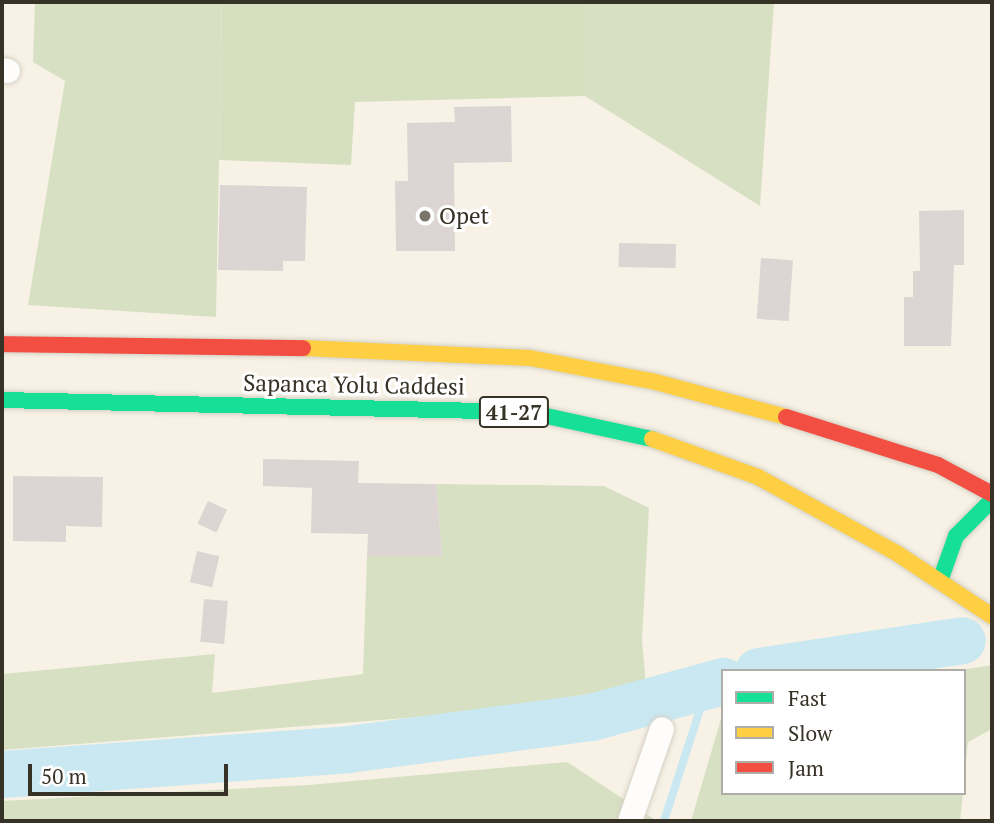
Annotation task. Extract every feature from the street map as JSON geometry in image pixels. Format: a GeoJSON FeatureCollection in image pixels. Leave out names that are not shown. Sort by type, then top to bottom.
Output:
{"type":"FeatureCollection","features":[{"type":"Feature","properties":{"kind":"highway","name":"Sapanca Yolu Caddesi"},"geometry":{"type":"LineString","coordinates":[[2,344],[301,348],[530,358],[652,381],[850,434],[938,465],[992,494]]}},
{"type":"Feature","properties":{"kind":"highway","name":"Sapanca Yolu Caddesi"},"geometry":{"type":"LineString","coordinates":[[2,400],[528,412],[613,428],[688,449],[758,477],[940,581],[992,616]]}},
{"type":"Feature","properties":{"kind":"highway"},"geometry":{"type":"LineString","coordinates":[[940,581],[956,536],[992,500]]}},
{"type":"Feature","properties":{"kind":"street"},"geometry":{"type":"LineString","coordinates":[[630,821],[662,729]]}},
{"type":"Feature","properties":{"kind":"green space"},"geometry":{"type":"Polygon","coordinates":[[[35,2],[222,2],[216,317],[28,305],[65,81],[33,62],[35,2]]]}},
{"type":"Feature","properties":{"kind":"green space"},"geometry":{"type":"Polygon","coordinates":[[[222,2],[585,2],[585,96],[355,102],[351,165],[219,160],[222,2]]]}},
{"type":"Feature","properties":{"kind":"green space"},"geometry":{"type":"Polygon","coordinates":[[[585,2],[774,2],[760,206],[585,96],[585,2]]]}},
{"type":"Feature","properties":{"kind":"green space"},"geometry":{"type":"Polygon","coordinates":[[[436,484],[604,486],[649,508],[642,640],[646,685],[469,713],[2,750],[2,674],[215,654],[212,693],[363,674],[367,556],[442,556],[436,484]]]}},
{"type":"Feature","properties":{"kind":"green space"},"geometry":{"type":"Polygon","coordinates":[[[992,665],[992,729],[968,742],[966,762],[966,669],[992,665]]]}},
{"type":"Feature","properties":{"kind":"green space"},"geometry":{"type":"Polygon","coordinates":[[[721,719],[721,795],[963,795],[960,821],[691,821],[721,719]]]}},
{"type":"Feature","properties":{"kind":"green space"},"geometry":{"type":"Polygon","coordinates":[[[567,762],[657,821],[2,821],[2,801],[308,785],[567,762]]]}},
{"type":"Feature","properties":{"kind":"building"},"geometry":{"type":"Polygon","coordinates":[[[511,106],[512,162],[454,163],[455,251],[396,251],[395,181],[408,181],[407,123],[455,122],[454,107],[511,106]]]}},
{"type":"Feature","properties":{"kind":"building"},"geometry":{"type":"Polygon","coordinates":[[[220,185],[307,187],[305,261],[283,261],[283,271],[218,270],[220,185]]]}},
{"type":"Feature","properties":{"kind":"building"},"geometry":{"type":"Polygon","coordinates":[[[964,210],[964,265],[954,265],[951,346],[904,346],[904,297],[913,297],[913,271],[920,271],[919,211],[964,210]]]}},
{"type":"Feature","properties":{"kind":"building"},"geometry":{"type":"Polygon","coordinates":[[[619,243],[676,244],[676,268],[619,267],[619,243]]]}},
{"type":"Feature","properties":{"kind":"building"},"geometry":{"type":"Polygon","coordinates":[[[761,258],[793,260],[789,321],[757,319],[761,258]]]}},
{"type":"Feature","properties":{"kind":"building"},"geometry":{"type":"Polygon","coordinates":[[[263,459],[359,461],[358,483],[436,484],[442,556],[367,556],[368,534],[311,533],[312,488],[263,486],[263,459]]]}},
{"type":"Feature","properties":{"kind":"building"},"geometry":{"type":"Polygon","coordinates":[[[13,476],[103,477],[102,527],[66,526],[66,542],[13,541],[13,476]]]}},
{"type":"Feature","properties":{"kind":"building"},"geometry":{"type":"Polygon","coordinates":[[[208,501],[227,510],[216,533],[197,524],[208,501]]]}},
{"type":"Feature","properties":{"kind":"building"},"geometry":{"type":"Polygon","coordinates":[[[197,551],[219,556],[212,587],[190,582],[197,551]]]}},
{"type":"Feature","properties":{"kind":"building"},"geometry":{"type":"Polygon","coordinates":[[[204,599],[228,601],[224,644],[200,642],[204,599]]]}},
{"type":"Feature","properties":{"kind":"waterway"},"geometry":{"type":"LineString","coordinates":[[771,669],[962,640]]}},
{"type":"Feature","properties":{"kind":"waterway"},"geometry":{"type":"LineString","coordinates":[[2,774],[348,749],[591,717],[721,682]]}},
{"type":"Feature","properties":{"kind":"waterway"},"geometry":{"type":"LineString","coordinates":[[664,821],[708,685]]}},
{"type":"Feature","properties":{"kind":"traffic: fast"},"geometry":{"type":"LineString","coordinates":[[2,400],[528,412],[652,439]]}},
{"type":"Feature","properties":{"kind":"traffic: fast"},"geometry":{"type":"LineString","coordinates":[[940,581],[956,536],[992,500]]}},
{"type":"Feature","properties":{"kind":"traffic: slow"},"geometry":{"type":"LineString","coordinates":[[303,348],[530,358],[652,381],[786,417]]}},
{"type":"Feature","properties":{"kind":"traffic: slow"},"geometry":{"type":"LineString","coordinates":[[652,439],[758,477],[898,554],[992,616]]}},
{"type":"Feature","properties":{"kind":"traffic: jam"},"geometry":{"type":"LineString","coordinates":[[2,344],[303,348]]}},
{"type":"Feature","properties":{"kind":"traffic: jam"},"geometry":{"type":"LineString","coordinates":[[786,417],[938,465],[992,494]]}},
{"type":"Feature","properties":{"kind":"place","name":"Opet"},"geometry":{"type":"Point","coordinates":[425,216]}}]}
